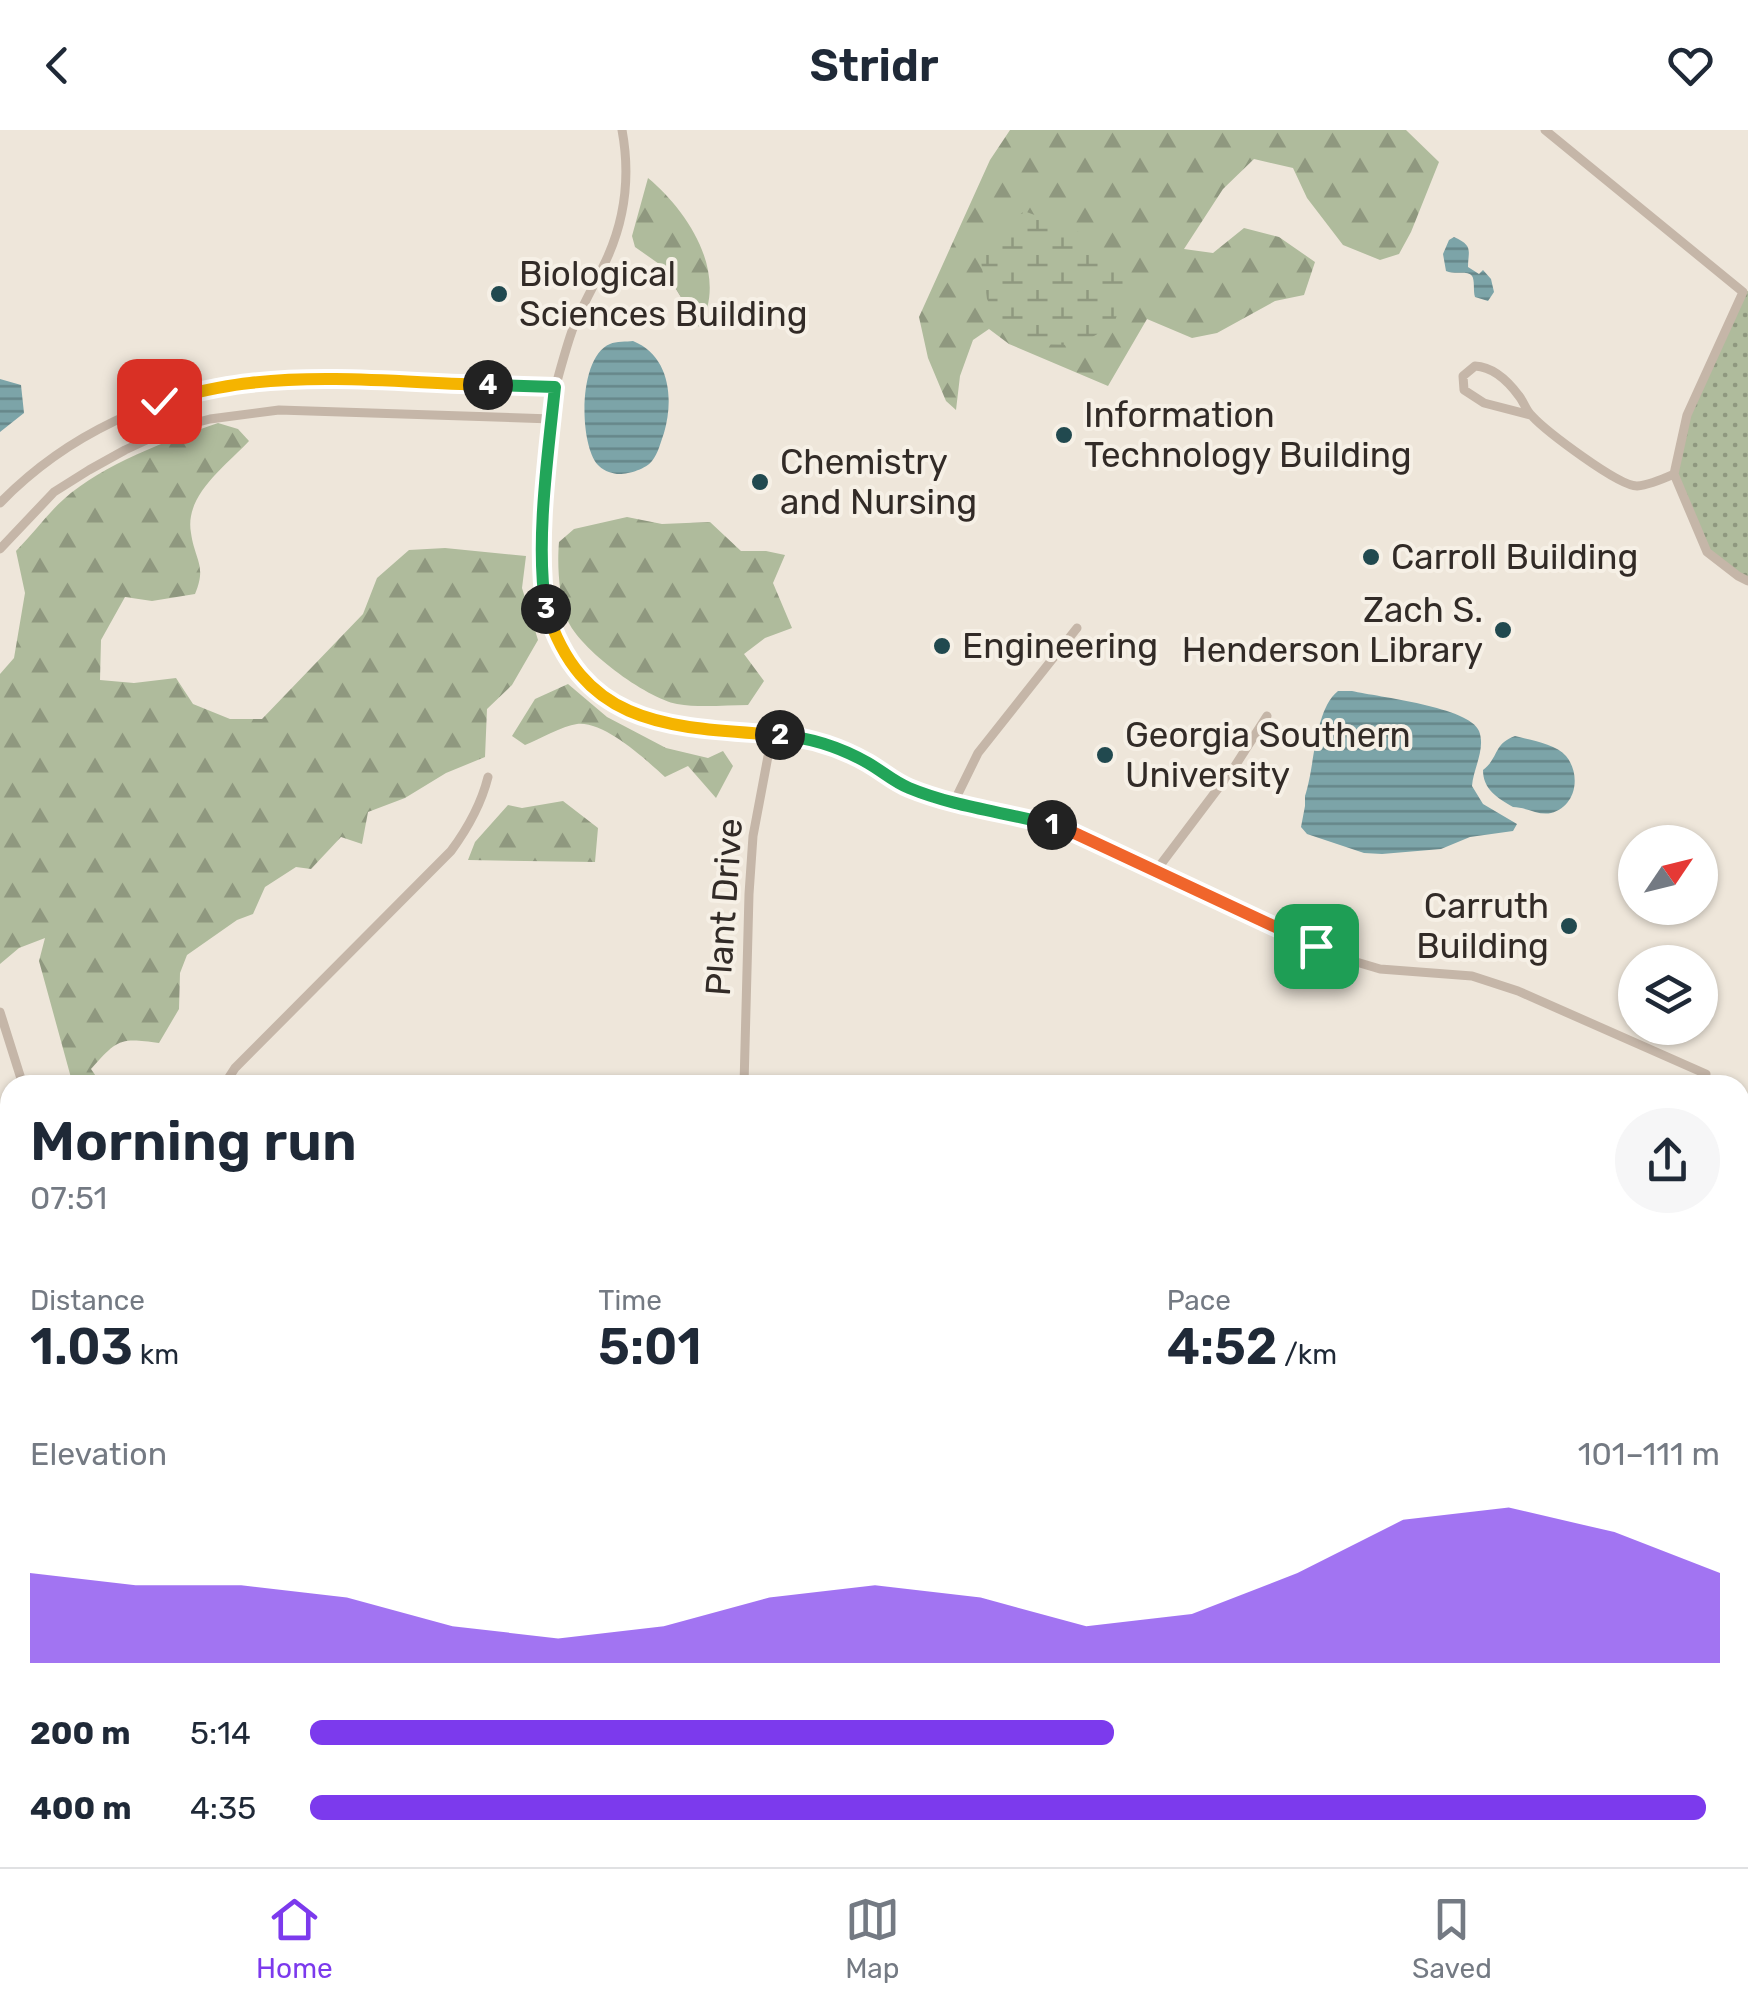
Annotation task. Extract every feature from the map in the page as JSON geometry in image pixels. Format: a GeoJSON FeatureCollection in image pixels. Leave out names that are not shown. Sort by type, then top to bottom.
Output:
{"type":"FeatureCollection","features":[{"type":"Feature","properties":{"kind":"street"},"geometry":{"type":"LineString","coordinates":[[622,130],[627,188],[621,220],[572,330],[555,387],[544,520],[542,587],[546,610],[570,661],[597,692],[632,714],[660,723],[695,730],[809,738],[841,749],[904,786],[953,804],[1068,830],[1353,961],[1380,969],[1472,976],[1518,991],[1706,1075]]}},
{"type":"Feature","properties":{"kind":"street"},"geometry":{"type":"LineString","coordinates":[[1545,130],[1746,291],[1687,415],[1674,474],[1707,552],[1748,581]]}},
{"type":"Feature","properties":{"kind":"street"},"geometry":{"type":"LineString","coordinates":[[1530,415],[1484,404],[1464,390],[1463,376],[1475,366],[1487,367],[1518,395],[1530,415],[1600,470],[1622,482],[1635,486],[1674,474]]}},
{"type":"Feature","properties":{"kind":"street"},"geometry":{"type":"LineString","coordinates":[[0,503],[79,439],[159,401],[208,389],[301,380],[555,387]]}},
{"type":"Feature","properties":{"kind":"street"},"geometry":{"type":"LineString","coordinates":[[0,550],[54,492],[89,470],[168,430],[210,419],[279,410],[552,419]]}},
{"type":"Feature","properties":{"kind":"street"},"geometry":{"type":"LineString","coordinates":[[953,804],[978,753],[1077,628]]}},
{"type":"Feature","properties":{"kind":"street"},"geometry":{"type":"LineString","coordinates":[[1154,872],[1268,716]]}},
{"type":"Feature","properties":{"kind":"street","name":"Plant Drive"},"geometry":{"type":"LineString","coordinates":[[744,1075],[753,836],[772,735]]}},
{"type":"Feature","properties":{"kind":"street"},"geometry":{"type":"LineString","coordinates":[[230,1075],[451,851],[469,827],[488,777]]}},
{"type":"Feature","properties":{"kind":"street"},"geometry":{"type":"LineString","coordinates":[[0,1012],[3,1033],[19,1075]]}},
{"type":"Feature","properties":{"kind":"green space"},"geometry":{"type":"Polygon","coordinates":[[[1010,130],[1406,130],[1439,162],[1399,254],[1380,260],[1343,245],[1307,198],[1293,168],[1254,159],[1223,189],[1184,249],[1213,253],[1244,228],[1279,237],[1315,262],[1304,295],[1275,301],[1217,333],[1192,338],[1147,319],[1108,386],[1009,344],[989,329],[973,340],[960,376],[956,410],[946,401],[928,358],[919,317],[990,160],[1010,130]]]}},
{"type":"Feature","properties":{"kind":"green space"},"geometry":{"type":"Polygon","coordinates":[[[648,178],[677,208],[700,245],[710,286],[699,327],[662,266],[635,247],[632,236],[648,178]]]}},
{"type":"Feature","properties":{"kind":"green space"},"geometry":{"type":"Polygon","coordinates":[[[1024,211],[1077,231],[1097,245],[1129,279],[1114,324],[1079,345],[1025,344],[1003,331],[987,299],[981,261],[992,240],[1024,211]]]}},
{"type":"Feature","properties":{"kind":"green space"},"geometry":{"type":"Polygon","coordinates":[[[1748,291],[1748,581],[1707,552],[1674,474],[1687,415],[1743,292],[1748,291]]]}},
{"type":"Feature","properties":{"kind":"green space"},"geometry":{"type":"Polygon","coordinates":[[[218,423],[238,429],[249,441],[209,482],[194,506],[191,533],[200,569],[195,594],[152,601],[125,597],[101,640],[100,680],[134,683],[176,678],[193,704],[230,719],[262,719],[363,614],[377,578],[409,550],[445,548],[526,556],[522,588],[538,640],[512,685],[487,709],[485,757],[446,773],[405,798],[368,812],[362,844],[341,837],[311,869],[296,867],[265,887],[253,914],[237,920],[187,955],[180,973],[179,1009],[159,1043],[120,1043],[91,1069],[95,1075],[70,1075],[39,961],[45,938],[19,948],[0,964],[0,674],[14,658],[25,593],[16,551],[80,486],[158,445],[218,423]]]}},
{"type":"Feature","properties":{"kind":"green space"},"geometry":{"type":"Polygon","coordinates":[[[627,517],[662,524],[710,522],[741,551],[785,555],[773,583],[792,628],[765,638],[744,654],[764,681],[748,705],[695,706],[664,700],[615,670],[574,631],[560,591],[559,542],[574,529],[627,517]]]}},
{"type":"Feature","properties":{"kind":"green space"},"geometry":{"type":"Polygon","coordinates":[[[568,684],[607,717],[666,748],[708,758],[723,751],[733,766],[716,798],[688,766],[665,777],[624,743],[588,725],[565,727],[525,745],[512,736],[535,699],[568,684]]]}},
{"type":"Feature","properties":{"kind":"green space"},"geometry":{"type":"Polygon","coordinates":[[[563,801],[598,828],[595,862],[468,860],[475,842],[508,805],[522,808],[563,801]]]}},
{"type":"Feature","properties":{"kind":"water"},"geometry":{"type":"Polygon","coordinates":[[[1454,237],[1467,246],[1468,267],[1479,274],[1483,270],[1491,279],[1494,292],[1488,301],[1475,297],[1470,274],[1446,271],[1443,254],[1454,237]]]}},
{"type":"Feature","properties":{"kind":"water"},"geometry":{"type":"Polygon","coordinates":[[[633,341],[655,357],[662,368],[669,406],[652,461],[636,471],[617,474],[601,468],[591,453],[585,419],[587,382],[600,352],[612,343],[633,341]]]}},
{"type":"Feature","properties":{"kind":"water"},"geometry":{"type":"Polygon","coordinates":[[[0,379],[21,385],[24,413],[0,432],[0,379]]]}},
{"type":"Feature","properties":{"kind":"water"},"geometry":{"type":"Polygon","coordinates":[[[1338,691],[1422,704],[1472,723],[1479,731],[1481,745],[1472,786],[1483,804],[1517,824],[1513,831],[1470,837],[1441,849],[1382,854],[1364,853],[1307,834],[1301,827],[1316,740],[1324,711],[1338,691]]]}},
{"type":"Feature","properties":{"kind":"water"},"geometry":{"type":"Polygon","coordinates":[[[1515,736],[1556,748],[1571,763],[1574,789],[1560,809],[1546,814],[1513,807],[1488,788],[1483,770],[1499,747],[1515,736]]]}},
{"type":"Feature","properties":{"kind":"place","name":"Biological Sciences Building"},"geometry":{"type":"Point","coordinates":[499,294]}},
{"type":"Feature","properties":{"kind":"place","name":"Information Technology Building"},"geometry":{"type":"Point","coordinates":[1064,435]}},
{"type":"Feature","properties":{"kind":"place","name":"Chemistry and Nursing"},"geometry":{"type":"Point","coordinates":[760,482]}},
{"type":"Feature","properties":{"kind":"place","name":"Carroll Building"},"geometry":{"type":"Point","coordinates":[1371,557]}},
{"type":"Feature","properties":{"kind":"place","name":"Zach S. Henderson Library"},"geometry":{"type":"Point","coordinates":[1503,630]}},
{"type":"Feature","properties":{"kind":"place","name":"Engineering"},"geometry":{"type":"Point","coordinates":[942,646]}},
{"type":"Feature","properties":{"kind":"place","name":"Georgia Southern University"},"geometry":{"type":"Point","coordinates":[1105,755]}},
{"type":"Feature","properties":{"kind":"place","name":"Carruth Building"},"geometry":{"type":"Point","coordinates":[1569,926]}},
{"type":"Feature","properties":{"kind":"route"},"geometry":{"type":"LineString","coordinates":[[159,401],[251,382],[301,380],[555,387],[542,587],[554,633],[570,661],[597,692],[632,714],[660,723],[695,730],[809,738],[841,749],[904,786],[953,804],[1068,830],[1316,946]]}}]}
